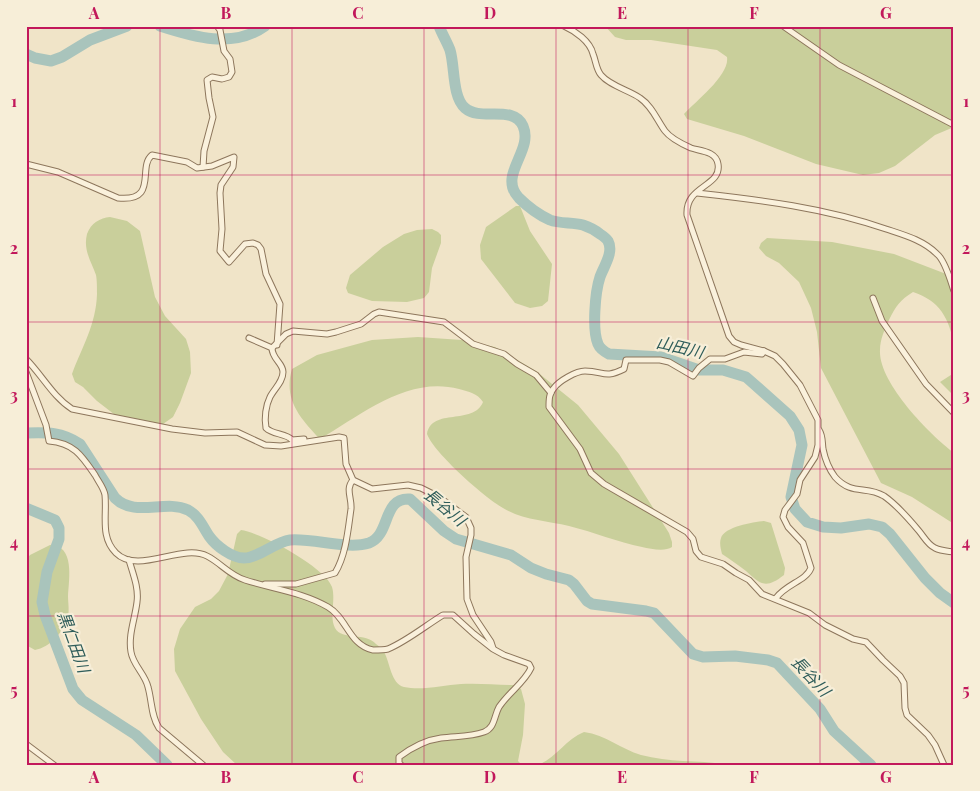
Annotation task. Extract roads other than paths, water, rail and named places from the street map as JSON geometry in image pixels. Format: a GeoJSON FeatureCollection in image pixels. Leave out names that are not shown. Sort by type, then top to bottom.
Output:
{"type":"FeatureCollection","features":[{"type":"Feature","properties":{"kind":"street"},"geometry":{"type":"LineString","coordinates":[[203,167],[204,151],[214,113],[209,98],[207,80],[212,77],[222,79],[229,77],[232,72],[230,59],[224,52],[220,30],[216,26]]}},
{"type":"Feature","properties":{"kind":"street"},"geometry":{"type":"LineString","coordinates":[[564,26],[589,44],[596,66],[602,76],[649,105],[666,133],[678,142],[708,152],[718,160],[717,174],[688,202],[688,216],[729,336],[740,345],[775,356],[794,376],[818,420],[819,430],[815,457],[800,480],[795,499],[784,513],[784,520],[803,543],[811,568],[808,574],[788,586],[776,598]]}},
{"type":"Feature","properties":{"kind":"street"},"geometry":{"type":"LineString","coordinates":[[783,26],[839,65],[954,125]]}},
{"type":"Feature","properties":{"kind":"street"},"geometry":{"type":"LineString","coordinates":[[26,164],[58,172],[118,198],[126,199],[138,195],[142,190],[147,174],[148,160],[152,155],[186,162],[197,168],[212,166],[234,156],[233,166],[221,185],[222,230],[220,251],[229,262],[246,244],[253,243],[261,249],[266,274],[280,304],[273,356],[282,368],[283,373],[282,379],[270,397],[267,406],[266,428],[292,440]]}},
{"type":"Feature","properties":{"kind":"street"},"geometry":{"type":"LineString","coordinates":[[696,193],[759,200],[829,212],[908,236],[927,245],[939,255],[954,292]]}},
{"type":"Feature","properties":{"kind":"street"},"geometry":{"type":"LineString","coordinates":[[873,298],[882,321],[926,384],[954,413]]}},
{"type":"Feature","properties":{"kind":"street"},"geometry":{"type":"LineString","coordinates":[[274,347],[286,334],[294,330],[327,334],[361,324],[378,312],[444,322],[473,344],[504,354],[536,375],[551,394]]}},
{"type":"Feature","properties":{"kind":"street"},"geometry":{"type":"LineString","coordinates":[[250,338],[274,347]]}},
{"type":"Feature","properties":{"kind":"street"},"geometry":{"type":"LineString","coordinates":[[764,351],[762,354],[744,352],[726,359],[710,359],[693,376],[668,362],[660,360],[626,360],[624,369],[608,375],[585,371],[579,372],[554,388],[551,394],[550,407],[580,449],[590,473],[604,484],[687,532],[693,539],[696,551],[701,557],[723,564],[749,580],[762,594],[776,598],[809,613],[825,625],[853,639],[866,642],[900,676],[904,683],[907,715],[936,745],[944,765]]}},
{"type":"Feature","properties":{"kind":"street"},"geometry":{"type":"LineString","coordinates":[[26,359],[36,368],[64,404],[72,409],[172,429],[205,433],[237,432],[264,445],[281,446],[339,436],[345,440],[346,464],[353,480],[372,489],[414,486],[439,497],[466,517],[471,528],[468,545],[467,599],[473,615],[491,642],[493,649]]}},
{"type":"Feature","properties":{"kind":"street"},"geometry":{"type":"LineString","coordinates":[[26,372],[31,380],[49,441],[63,443],[72,447],[82,456],[104,490],[107,542],[120,556],[129,560],[156,559],[199,553],[212,559],[231,575],[288,591],[328,607],[338,615],[355,640],[363,647],[374,650],[387,650],[443,615],[452,615],[493,649],[529,664],[532,668],[528,676],[502,703],[497,711],[493,725],[486,732],[468,736],[439,738],[411,748],[399,757],[401,765]]}},
{"type":"Feature","properties":{"kind":"street"},"geometry":{"type":"LineString","coordinates":[[819,430],[827,462],[841,483],[849,488],[882,495],[892,503],[930,545],[954,552]]}},
{"type":"Feature","properties":{"kind":"street"},"geometry":{"type":"LineString","coordinates":[[264,445],[292,440],[334,437]]}},
{"type":"Feature","properties":{"kind":"street"},"geometry":{"type":"LineString","coordinates":[[264,585],[272,583],[296,584],[333,575],[337,572],[345,548],[351,508],[348,487],[353,480]]}},
{"type":"Feature","properties":{"kind":"street"},"geometry":{"type":"LineString","coordinates":[[129,560],[136,585],[137,601],[131,630],[131,651],[133,658],[148,683],[154,721],[159,728],[203,765]]}},
{"type":"Feature","properties":{"kind":"street"},"geometry":{"type":"LineString","coordinates":[[26,744],[54,765]]}},
{"type":"Feature","properties":{"kind":"waterway","name":"山田川"},"geometry":{"type":"LineString","coordinates":[[26,54],[51,61],[62,57],[90,40],[127,26]]}},
{"type":"Feature","properties":{"kind":"waterway","name":"山田川"},"geometry":{"type":"LineString","coordinates":[[160,26],[186,34],[213,39],[240,37],[253,33],[265,26]]}},
{"type":"Feature","properties":{"kind":"waterway","name":"山田川"},"geometry":{"type":"LineString","coordinates":[[439,26],[452,57],[458,97],[465,108],[479,114],[504,114],[512,116],[518,119],[523,126],[525,135],[524,145],[513,172],[512,181],[513,189],[519,198],[533,210],[550,220],[585,226],[596,231],[608,241],[610,250],[598,284],[596,301],[595,330],[600,347],[609,354],[661,357],[699,370],[723,370],[746,377],[790,416],[799,430],[802,445],[791,497],[795,509],[807,522],[823,527],[841,528],[869,524],[882,527],[890,534],[925,578],[940,593],[954,603]]}},
{"type":"Feature","properties":{"kind":"waterway","name":"長谷川"},"geometry":{"type":"LineString","coordinates":[[26,433],[54,434],[67,437],[80,444],[115,498],[123,504],[141,508],[170,506],[188,510],[198,518],[216,544],[229,554],[244,558],[290,540],[341,545],[369,543],[376,539],[381,532],[395,504],[401,500],[410,499],[444,531],[456,539],[511,555],[531,568],[569,580],[587,601],[592,604],[654,613],[693,654],[703,657],[735,656],[777,663],[820,709],[834,731],[871,765]]}},
{"type":"Feature","properties":{"kind":"waterway","name":"黒仁田川"},"geometry":{"type":"LineString","coordinates":[[26,508],[55,520],[59,528],[59,539],[47,572],[42,602],[45,615],[73,689],[82,700],[136,735],[167,765]]}}]}
